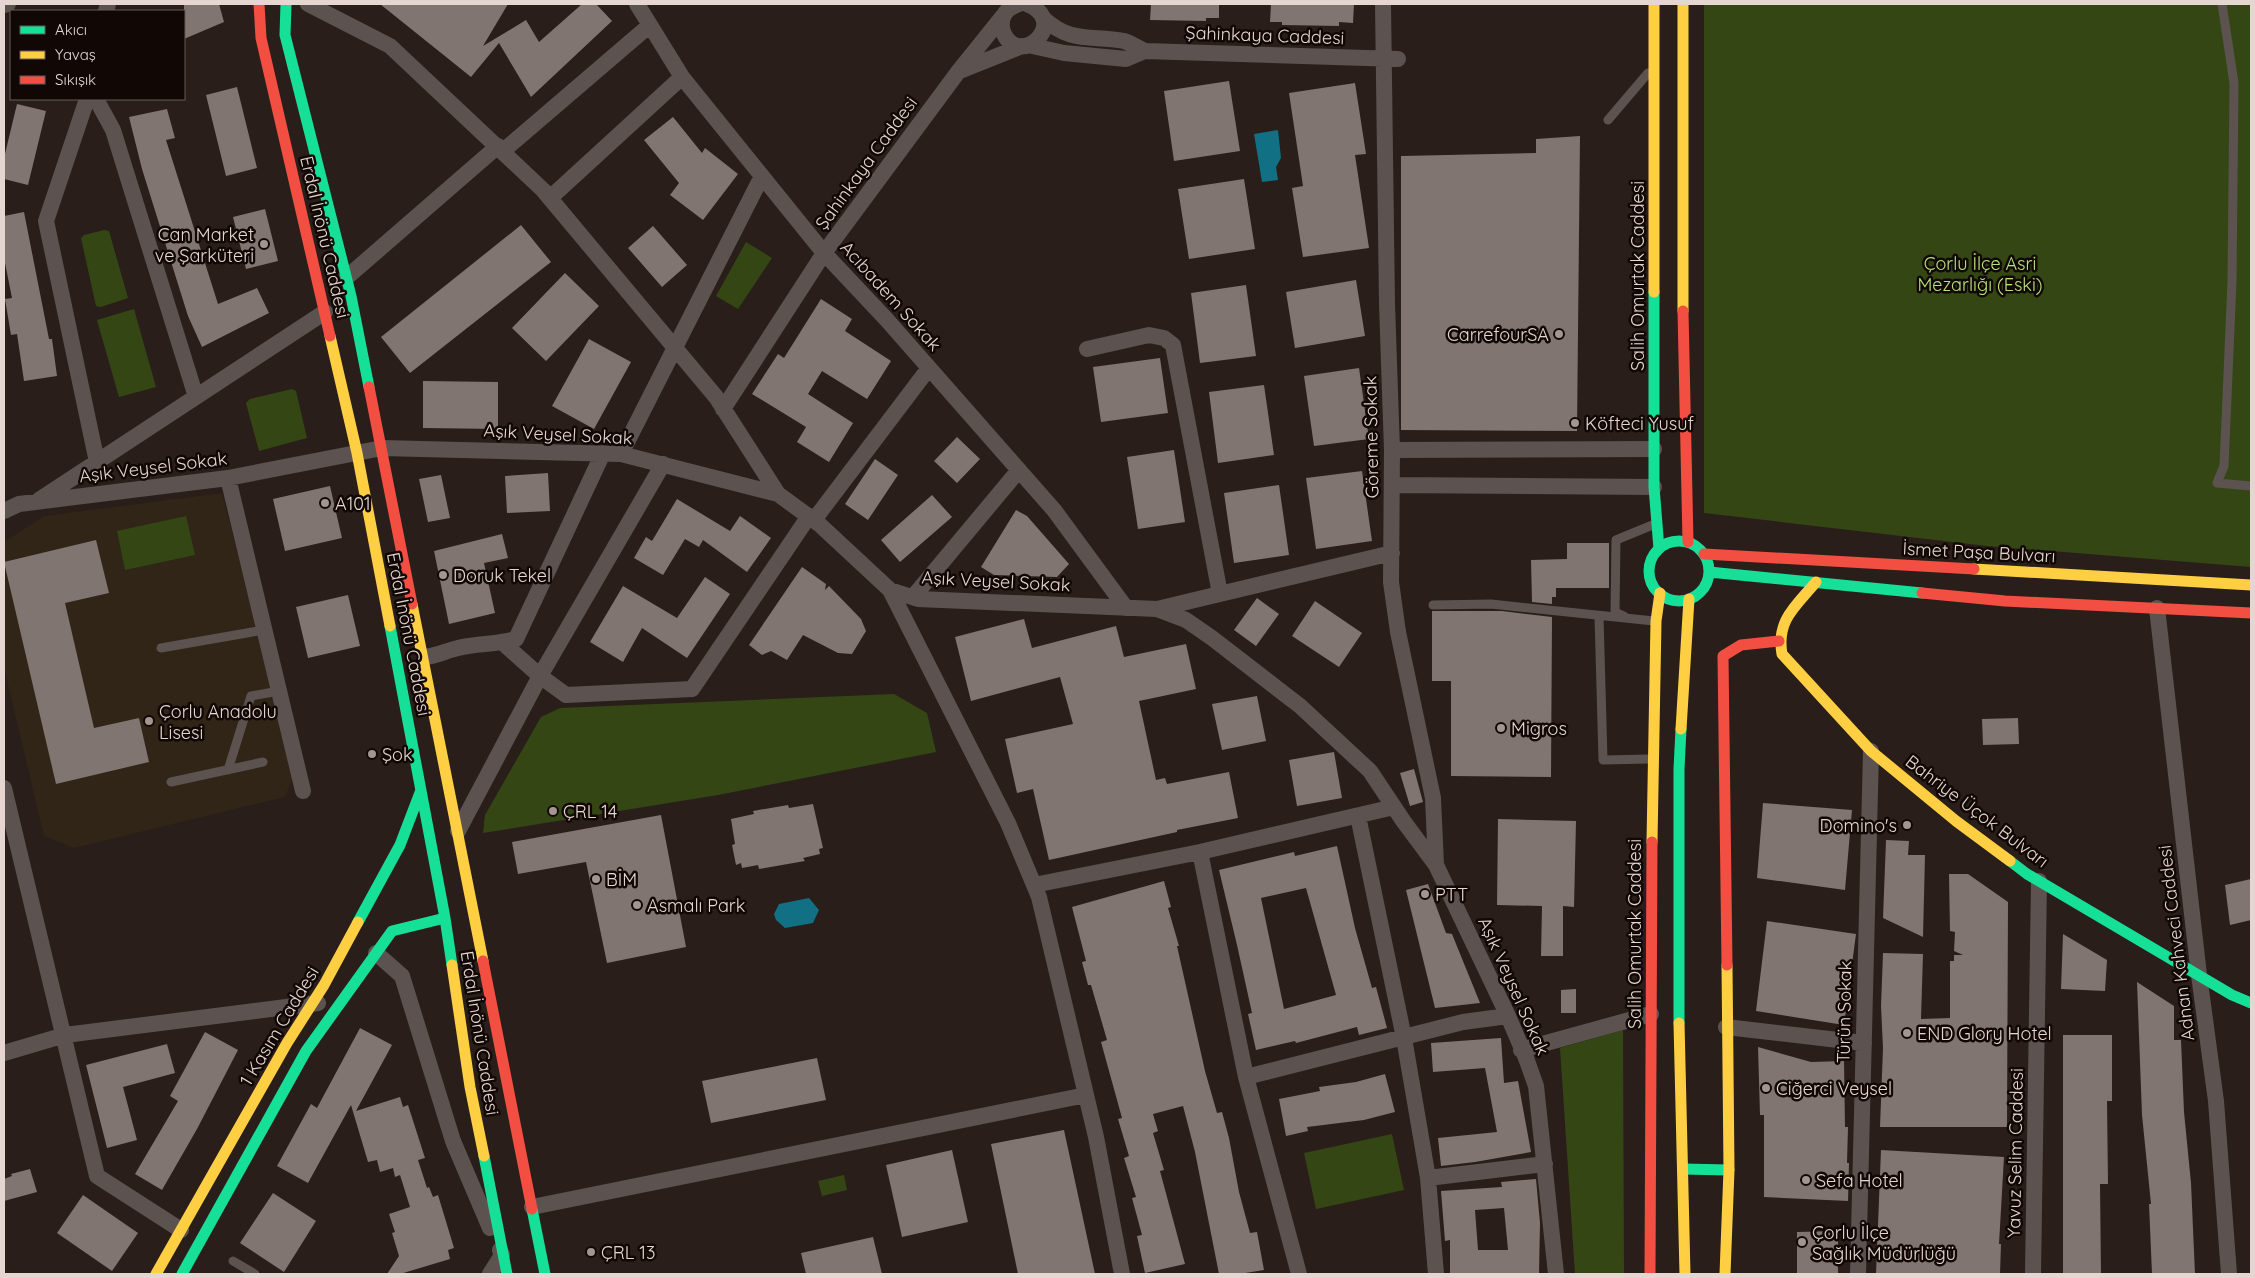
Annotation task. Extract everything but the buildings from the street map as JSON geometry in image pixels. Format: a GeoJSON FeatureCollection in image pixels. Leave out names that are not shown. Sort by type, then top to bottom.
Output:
{"type":"FeatureCollection","features":[{"type":"Feature","properties":{"kind":"main road","name":"Erdal İnönü Caddesi"},"geometry":{"type":"LineString","coordinates":[[259,4],[261,38],[357,453],[445,918],[470,1087],[507,1274]]}},
{"type":"Feature","properties":{"kind":"main road","name":"Erdal İnönü Caddesi"},"geometry":{"type":"LineString","coordinates":[[286,4],[285,35],[346,278],[382,448],[545,1274]]}},
{"type":"Feature","properties":{"kind":"main road","name":"Salih Omurtak Caddesi"},"geometry":{"type":"LineString","coordinates":[[1654,4],[1654,487],[1659,549]]}},
{"type":"Feature","properties":{"kind":"main road"},"geometry":{"type":"LineString","coordinates":[[1683,4],[1682,336],[1688,542]]}},
{"type":"Feature","properties":{"kind":"main road"},"geometry":{"type":"LineString","coordinates":[[1688,542],[1704,554],[1709,572],[1702,590],[1689,599],[1677,600],[1668,598],[1654,586],[1650,567],[1653,557],[1667,543],[1688,542]]}},
{"type":"Feature","properties":{"kind":"main road","name":"İsmet Paşa Bulvarı"},"geometry":{"type":"LineString","coordinates":[[1704,554],[2251,584]]}},
{"type":"Feature","properties":{"kind":"main road"},"geometry":{"type":"LineString","coordinates":[[1709,572],[2005,601],[2251,613]]}},
{"type":"Feature","properties":{"kind":"main road"},"geometry":{"type":"LineString","coordinates":[[1726,1274],[1729,1170],[1726,1027],[1724,656],[1741,645],[1779,641],[1781,625],[1816,582]]}},
{"type":"Feature","properties":{"kind":"main road","name":"Salih Omurtak Caddesi"},"geometry":{"type":"LineString","coordinates":[[1650,1274],[1652,758],[1656,621],[1660,593]]}},
{"type":"Feature","properties":{"kind":"main road"},"geometry":{"type":"LineString","coordinates":[[1685,1274],[1679,1035],[1679,779],[1689,599]]}},
{"type":"Feature","properties":{"kind":"main road","name":"Bahriye Üçok Bulvarı"},"geometry":{"type":"LineString","coordinates":[[1779,641],[1782,654],[1871,751],[1956,821],[2040,882],[2232,995],[2251,1003]]}},
{"type":"Feature","properties":{"kind":"main road","name":"1 Kasım Caddesi"},"geometry":{"type":"LineString","coordinates":[[156,1274],[287,1043],[313,1002],[400,845],[421,790]]}},
{"type":"Feature","properties":{"kind":"main road","name":"1 Kasım Caddesi"},"geometry":{"type":"LineString","coordinates":[[182,1274],[306,1051],[392,931],[445,918]]}},
{"type":"Feature","properties":{"kind":"main road"},"geometry":{"type":"LineString","coordinates":[[1683,1169],[1729,1170]]}},
{"type":"Feature","properties":{"kind":"street"},"geometry":{"type":"LineString","coordinates":[[4,5],[8,4]]}},
{"type":"Feature","properties":{"kind":"street"},"geometry":{"type":"LineString","coordinates":[[308,4],[390,46],[501,149],[550,198],[675,347],[723,409],[778,494]]}},
{"type":"Feature","properties":{"kind":"street","name":"Acıbadem Sokak"},"geometry":{"type":"LineString","coordinates":[[637,4],[682,77],[824,253],[929,368],[1054,510],[1126,608]]}},
{"type":"Feature","properties":{"kind":"street","name":"Göreme Sokak"},"geometry":{"type":"LineString","coordinates":[[1382,4],[1390,58],[1387,285],[1392,450],[1391,582],[1398,632],[1433,798],[1436,865]]}},
{"type":"Feature","properties":{"kind":"street"},"geometry":{"type":"LineString","coordinates":[[1010,8],[1002,23],[1005,36],[1015,45],[1064,53],[1126,59],[1145,51]]}},
{"type":"Feature","properties":{"kind":"street","name":"Şahinkaya Caddesi"},"geometry":{"type":"LineString","coordinates":[[723,409],[824,253],[958,72],[1010,8]]}},
{"type":"Feature","properties":{"kind":"street"},"geometry":{"type":"LineString","coordinates":[[958,72],[1035,42],[1043,32],[1037,9]]}},
{"type":"Feature","properties":{"kind":"street"},"geometry":{"type":"LineString","coordinates":[[1037,9],[1052,26],[1067,33],[1089,40],[1125,42],[1145,51]]}},
{"type":"Feature","properties":{"kind":"street"},"geometry":{"type":"LineString","coordinates":[[346,278],[650,24]]}},
{"type":"Feature","properties":{"kind":"street","name":"Şahinkaya Caddesi"},"geometry":{"type":"LineString","coordinates":[[1145,51],[1390,58]]}},
{"type":"Feature","properties":{"kind":"street"},"geometry":{"type":"LineString","coordinates":[[550,198],[682,77]]}},
{"type":"Feature","properties":{"kind":"street"},"geometry":{"type":"LineString","coordinates":[[87,100],[46,221],[97,462]]}},
{"type":"Feature","properties":{"kind":"street"},"geometry":{"type":"LineString","coordinates":[[97,100],[113,130],[196,398]]}},
{"type":"Feature","properties":{"kind":"street"},"geometry":{"type":"LineString","coordinates":[[621,454],[762,176]]}},
{"type":"Feature","properties":{"kind":"street"},"geometry":{"type":"LineString","coordinates":[[35,502],[325,312]]}},
{"type":"Feature","properties":{"kind":"street"},"geometry":{"type":"LineString","coordinates":[[1087,349],[1150,336],[1164,338],[1173,345],[1220,594]]}},
{"type":"Feature","properties":{"kind":"street"},"geometry":{"type":"LineString","coordinates":[[503,643],[540,676],[566,695],[692,689],[811,518],[929,368]]}},
{"type":"Feature","properties":{"kind":"street","name":"Aşık Veysel Sokak"},"geometry":{"type":"LineString","coordinates":[[4,511],[19,504],[228,478],[382,448],[621,454],[778,494],[811,518],[890,590],[913,597],[1157,609],[1186,620],[1300,706],[1370,771],[1394,808],[1436,865],[1508,1016],[1536,1086],[1556,1274]]}},
{"type":"Feature","properties":{"kind":"street"},"geometry":{"type":"LineString","coordinates":[[1392,450],[1654,449]]}},
{"type":"Feature","properties":{"kind":"street"},"geometry":{"type":"LineString","coordinates":[[424,657],[441,655],[457,648],[503,643],[516,639],[603,453]]}},
{"type":"Feature","properties":{"kind":"street"},"geometry":{"type":"LineString","coordinates":[[458,830],[540,676],[663,464]]}},
{"type":"Feature","properties":{"kind":"street"},"geometry":{"type":"LineString","coordinates":[[913,597],[1019,470]]}},
{"type":"Feature","properties":{"kind":"street"},"geometry":{"type":"LineString","coordinates":[[228,478],[302,791]]}},
{"type":"Feature","properties":{"kind":"street"},"geometry":{"type":"LineString","coordinates":[[1392,485],[1654,487]]}},
{"type":"Feature","properties":{"kind":"street"},"geometry":{"type":"LineString","coordinates":[[1157,609],[1392,553]]}},
{"type":"Feature","properties":{"kind":"street"},"geometry":{"type":"LineString","coordinates":[[890,590],[1008,823],[1039,897],[1058,970],[1086,1096],[1122,1274]]}},
{"type":"Feature","properties":{"kind":"street","name":"Adnan Kahveci Caddesi"},"geometry":{"type":"LineString","coordinates":[[2157,608],[2199,975],[2216,1101],[2229,1274]]}},
{"type":"Feature","properties":{"kind":"street","name":"Türün Sokak"},"geometry":{"type":"LineString","coordinates":[[1858,1274],[1871,751]]}},
{"type":"Feature","properties":{"kind":"street"},"geometry":{"type":"LineString","coordinates":[[4,788],[98,1176],[181,1230]]}},
{"type":"Feature","properties":{"kind":"street"},"geometry":{"type":"LineString","coordinates":[[1034,885],[1200,852],[1394,808]]}},
{"type":"Feature","properties":{"kind":"street"},"geometry":{"type":"LineString","coordinates":[[1358,816],[1404,1038],[1428,1178],[1436,1274]]}},
{"type":"Feature","properties":{"kind":"street"},"geometry":{"type":"LineString","coordinates":[[1200,852],[1246,1077],[1299,1274]]}},
{"type":"Feature","properties":{"kind":"street","name":"Yavuz Selim Caddesi"},"geometry":{"type":"LineString","coordinates":[[2033,1274],[2040,882]]}},
{"type":"Feature","properties":{"kind":"street"},"geometry":{"type":"LineString","coordinates":[[376,953],[402,976],[453,1141],[502,1255],[490,1274]]}},
{"type":"Feature","properties":{"kind":"street"},"geometry":{"type":"LineString","coordinates":[[4,1053],[65,1035],[313,1002],[338,1006]]}},
{"type":"Feature","properties":{"kind":"street"},"geometry":{"type":"LineString","coordinates":[[1521,1050],[1651,1014]]}},
{"type":"Feature","properties":{"kind":"street"},"geometry":{"type":"LineString","coordinates":[[1246,1077],[1463,1022],[1508,1016]]}},
{"type":"Feature","properties":{"kind":"street"},"geometry":{"type":"LineString","coordinates":[[1726,1027],[1864,1043]]}},
{"type":"Feature","properties":{"kind":"street"},"geometry":{"type":"LineString","coordinates":[[532,1207],[1086,1096]]}},
{"type":"Feature","properties":{"kind":"street"},"geometry":{"type":"LineString","coordinates":[[1428,1178],[1545,1164]]}},
{"type":"Feature","properties":{"kind":"street"},"geometry":{"type":"LineString","coordinates":[[1685,1255],[1697,1274]]}},
{"type":"Feature","properties":{"kind":"lane"},"geometry":{"type":"LineString","coordinates":[[2222,4],[2234,83],[2234,133],[2232,282],[2224,466],[2217,483],[2251,486]]}},
{"type":"Feature","properties":{"kind":"lane"},"geometry":{"type":"LineString","coordinates":[[1608,120],[1655,65]]}},
{"type":"Feature","properties":{"kind":"lane"},"geometry":{"type":"LineString","coordinates":[[1635,620],[1615,612],[1616,540],[1656,524]]}},
{"type":"Feature","properties":{"kind":"lane"},"geometry":{"type":"LineString","coordinates":[[1433,605],[1491,604],[1656,621]]}},
{"type":"Feature","properties":{"kind":"lane"},"geometry":{"type":"LineString","coordinates":[[1599,616],[1603,760],[1652,758]]}},
{"type":"Feature","properties":{"kind":"lane"},"geometry":{"type":"LineString","coordinates":[[161,648],[264,630]]}},
{"type":"Feature","properties":{"kind":"lane"},"geometry":{"type":"LineString","coordinates":[[228,770],[251,696],[278,691]]}},
{"type":"Feature","properties":{"kind":"lane"},"geometry":{"type":"LineString","coordinates":[[171,782],[263,762]]}},
{"type":"Feature","properties":{"kind":"lane"},"geometry":{"type":"LineString","coordinates":[[233,1260],[255,1274]]}},
{"type":"Feature","properties":{"kind":"shaded area","name":"Çorlu Anadolu Lisesi"},"geometry":{"type":"Polygon","coordinates":[[[222,493],[295,773],[285,797],[74,848],[44,836],[4,668],[4,542],[44,516],[222,493]]]}},
{"type":"Feature","properties":{"kind":"green space","name":"Çorlu İlçe Asri Mezarlığı (Eski)"},"geometry":{"type":"Polygon","coordinates":[[[1704,4],[2251,4],[2251,567],[1987,546],[1704,513],[1704,4]]]}},
{"type":"Feature","properties":{"kind":"green space"},"geometry":{"type":"Polygon","coordinates":[[[104,230],[109,231],[128,298],[101,307],[96,306],[81,238],[84,235],[104,230]]]}},
{"type":"Feature","properties":{"kind":"green space"},"geometry":{"type":"Polygon","coordinates":[[[746,242],[772,258],[738,309],[716,296],[746,242]]]}},
{"type":"Feature","properties":{"kind":"green space"},"geometry":{"type":"Polygon","coordinates":[[[134,309],[156,387],[119,397],[97,320],[134,309]]]}},
{"type":"Feature","properties":{"kind":"green space"},"geometry":{"type":"Polygon","coordinates":[[[292,389],[296,391],[307,438],[259,451],[246,403],[250,399],[292,389]]]}},
{"type":"Feature","properties":{"kind":"green space"},"geometry":{"type":"Polygon","coordinates":[[[186,516],[195,555],[125,570],[117,531],[186,516]]]}},
{"type":"Feature","properties":{"kind":"green space"},"geometry":{"type":"Polygon","coordinates":[[[894,694],[927,713],[936,752],[718,795],[483,833],[485,815],[541,717],[560,708],[894,694]]]}},
{"type":"Feature","properties":{"kind":"green space"},"geometry":{"type":"Polygon","coordinates":[[[1623,1030],[1624,1274],[1575,1274],[1560,1048],[1623,1030]]]}},
{"type":"Feature","properties":{"kind":"green space"},"geometry":{"type":"Polygon","coordinates":[[[1392,1134],[1404,1190],[1316,1209],[1304,1153],[1392,1134]]]}},
{"type":"Feature","properties":{"kind":"green space"},"geometry":{"type":"Polygon","coordinates":[[[844,1175],[847,1190],[822,1196],[818,1181],[844,1175]]]}},
{"type":"Feature","properties":{"kind":"water"},"geometry":{"type":"Polygon","coordinates":[[[1278,130],[1281,158],[1276,167],[1278,180],[1262,182],[1254,134],[1278,130]]]}},
{"type":"Feature","properties":{"kind":"water"},"geometry":{"type":"Polygon","coordinates":[[[809,898],[819,910],[813,923],[785,928],[776,920],[774,914],[779,904],[809,898]]]}},
{"type":"Feature","properties":{"kind":"traffic: fast"},"geometry":{"type":"LineString","coordinates":[[286,4],[285,35],[351,296],[369,387]]}},
{"type":"Feature","properties":{"kind":"traffic: fast"},"geometry":{"type":"LineString","coordinates":[[1654,292],[1654,487],[1659,549]]}},
{"type":"Feature","properties":{"kind":"traffic: fast"},"geometry":{"type":"LineString","coordinates":[[1679,541],[1695,546],[1700,550],[1704,555],[1709,571],[1704,587],[1700,592],[1695,596],[1679,601],[1663,596],[1658,592],[1654,587],[1649,571],[1654,555],[1658,550],[1663,546],[1679,541]]}},
{"type":"Feature","properties":{"kind":"traffic: fast"},"geometry":{"type":"LineString","coordinates":[[1709,572],[1922,593]]}},
{"type":"Feature","properties":{"kind":"traffic: fast"},"geometry":{"type":"LineString","coordinates":[[390,626],[445,918],[452,965]]}},
{"type":"Feature","properties":{"kind":"traffic: fast"},"geometry":{"type":"LineString","coordinates":[[1679,1023],[1679,769],[1681,729]]}},
{"type":"Feature","properties":{"kind":"traffic: fast"},"geometry":{"type":"LineString","coordinates":[[358,922],[400,845],[421,790]]}},
{"type":"Feature","properties":{"kind":"traffic: fast"},"geometry":{"type":"LineString","coordinates":[[2010,861],[2027,874],[2232,995],[2251,1003]]}},
{"type":"Feature","properties":{"kind":"traffic: fast"},"geometry":{"type":"LineString","coordinates":[[182,1274],[306,1051],[392,931],[445,918]]}},
{"type":"Feature","properties":{"kind":"traffic: fast"},"geometry":{"type":"LineString","coordinates":[[484,1156],[507,1274]]}},
{"type":"Feature","properties":{"kind":"traffic: fast"},"geometry":{"type":"LineString","coordinates":[[1683,1169],[1729,1170]]}},
{"type":"Feature","properties":{"kind":"traffic: fast"},"geometry":{"type":"LineString","coordinates":[[532,1209],[545,1274]]}},
{"type":"Feature","properties":{"kind":"traffic: slow"},"geometry":{"type":"LineString","coordinates":[[1654,4],[1654,292]]}},
{"type":"Feature","properties":{"kind":"traffic: slow"},"geometry":{"type":"LineString","coordinates":[[1683,4],[1683,311]]}},
{"type":"Feature","properties":{"kind":"traffic: slow"},"geometry":{"type":"LineString","coordinates":[[330,336],[357,453],[390,626]]}},
{"type":"Feature","properties":{"kind":"traffic: slow"},"geometry":{"type":"LineString","coordinates":[[1974,569],[2251,585]]}},
{"type":"Feature","properties":{"kind":"traffic: slow"},"geometry":{"type":"LineString","coordinates":[[1816,582],[1789,614],[1782,632],[1782,654],[1871,751],[1956,821],[2010,861]]}},
{"type":"Feature","properties":{"kind":"traffic: slow"},"geometry":{"type":"LineString","coordinates":[[1652,842],[1656,621],[1660,593]]}},
{"type":"Feature","properties":{"kind":"traffic: slow"},"geometry":{"type":"LineString","coordinates":[[1681,729],[1689,599]]}},
{"type":"Feature","properties":{"kind":"traffic: slow"},"geometry":{"type":"LineString","coordinates":[[412,604],[483,961]]}},
{"type":"Feature","properties":{"kind":"traffic: slow"},"geometry":{"type":"LineString","coordinates":[[156,1274],[287,1043],[324,985],[358,922]]}},
{"type":"Feature","properties":{"kind":"traffic: slow"},"geometry":{"type":"LineString","coordinates":[[452,965],[470,1087],[484,1156]]}},
{"type":"Feature","properties":{"kind":"traffic: slow"},"geometry":{"type":"LineString","coordinates":[[1725,1274],[1729,1170],[1727,965]]}},
{"type":"Feature","properties":{"kind":"traffic: slow"},"geometry":{"type":"LineString","coordinates":[[1679,1023],[1685,1274]]}},
{"type":"Feature","properties":{"kind":"traffic: jam"},"geometry":{"type":"LineString","coordinates":[[259,4],[261,38],[330,336]]}},
{"type":"Feature","properties":{"kind":"traffic: jam"},"geometry":{"type":"LineString","coordinates":[[1683,311],[1688,542]]}},
{"type":"Feature","properties":{"kind":"traffic: jam"},"geometry":{"type":"LineString","coordinates":[[369,387],[412,604]]}},
{"type":"Feature","properties":{"kind":"traffic: jam"},"geometry":{"type":"LineString","coordinates":[[1704,554],[1974,569]]}},
{"type":"Feature","properties":{"kind":"traffic: jam"},"geometry":{"type":"LineString","coordinates":[[1922,593],[2005,601],[2251,613]]}},
{"type":"Feature","properties":{"kind":"traffic: jam"},"geometry":{"type":"LineString","coordinates":[[1727,965],[1723,656],[1741,645],[1779,641]]}},
{"type":"Feature","properties":{"kind":"traffic: jam"},"geometry":{"type":"LineString","coordinates":[[1650,1274],[1652,842]]}},
{"type":"Feature","properties":{"kind":"traffic: jam"},"geometry":{"type":"LineString","coordinates":[[483,961],[532,1209]]}},
{"type":"Feature","properties":{"kind":"place","name":"Can Market ve Şarküteri"},"geometry":{"type":"Point","coordinates":[264,244]}},
{"type":"Feature","properties":{"kind":"place","name":"CarrefourSA"},"geometry":{"type":"Point","coordinates":[1559,334]}},
{"type":"Feature","properties":{"kind":"place","name":"Köfteci Yusuf"},"geometry":{"type":"Point","coordinates":[1575,423]}},
{"type":"Feature","properties":{"kind":"place","name":"A101"},"geometry":{"type":"Point","coordinates":[325,503]}},
{"type":"Feature","properties":{"kind":"place","name":"Doruk Tekel"},"geometry":{"type":"Point","coordinates":[443,575]}},
{"type":"Feature","properties":{"kind":"place","name":"Çorlu Anadolu Lisesi"},"geometry":{"type":"Point","coordinates":[149,721]}},
{"type":"Feature","properties":{"kind":"place","name":"Migros"},"geometry":{"type":"Point","coordinates":[1501,728]}},
{"type":"Feature","properties":{"kind":"place","name":"Şok"},"geometry":{"type":"Point","coordinates":[372,754]}},
{"type":"Feature","properties":{"kind":"place","name":"ÇRL 14"},"geometry":{"type":"Point","coordinates":[553,811]}},
{"type":"Feature","properties":{"kind":"place","name":"Domino's"},"geometry":{"type":"Point","coordinates":[1907,825]}},
{"type":"Feature","properties":{"kind":"place","name":"BİM"},"geometry":{"type":"Point","coordinates":[596,879]}},
{"type":"Feature","properties":{"kind":"place","name":"PTT"},"geometry":{"type":"Point","coordinates":[1425,894]}},
{"type":"Feature","properties":{"kind":"place","name":"Asmalı Park"},"geometry":{"type":"Point","coordinates":[637,905]}},
{"type":"Feature","properties":{"kind":"place","name":"END Glory Hotel"},"geometry":{"type":"Point","coordinates":[1907,1033]}},
{"type":"Feature","properties":{"kind":"place","name":"Ciğerci Veysel"},"geometry":{"type":"Point","coordinates":[1766,1088]}},
{"type":"Feature","properties":{"kind":"place","name":"Sefa Hotel"},"geometry":{"type":"Point","coordinates":[1806,1180]}},
{"type":"Feature","properties":{"kind":"place","name":"Çorlu İlçe Sağlık Müdürlüğü"},"geometry":{"type":"Point","coordinates":[1802,1242]}},
{"type":"Feature","properties":{"kind":"place","name":"ÇRL 13"},"geometry":{"type":"Point","coordinates":[591,1252]}}]}
